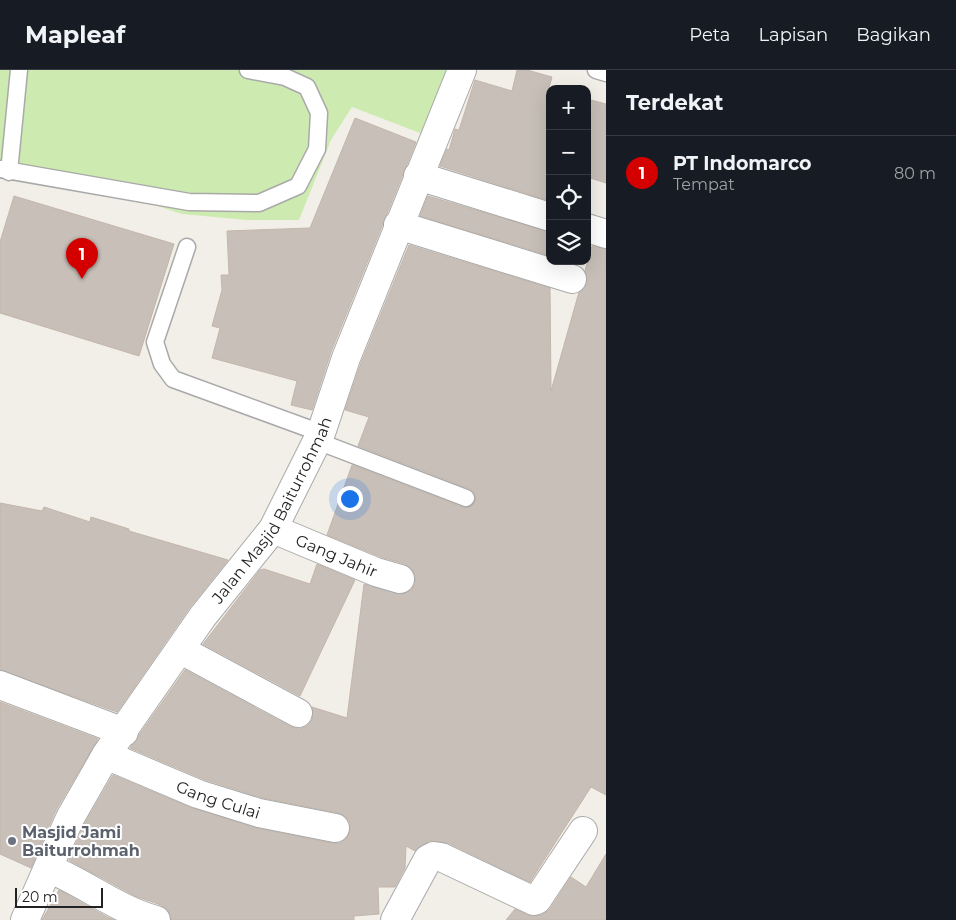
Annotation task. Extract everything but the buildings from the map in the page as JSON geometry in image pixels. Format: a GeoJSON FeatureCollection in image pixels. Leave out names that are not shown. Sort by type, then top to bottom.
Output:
{"type":"FeatureCollection","features":[{"type":"Feature","properties":{"kind":"street","name":"Jalan Masjid Baiturrohmah"},"geometry":{"type":"LineString","coordinates":[[24,920],[83,793],[106,755],[124,732],[203,616],[273,529],[319,437],[346,358],[462,70]]}},
{"type":"Feature","properties":{"kind":"street"},"geometry":{"type":"LineString","coordinates":[[418,176],[546,215]]}},
{"type":"Feature","properties":{"kind":"street"},"geometry":{"type":"LineString","coordinates":[[398,225],[572,279]]}},
{"type":"Feature","properties":{"kind":"street"},"geometry":{"type":"LineString","coordinates":[[591,229],[606,234]]}},
{"type":"Feature","properties":{"kind":"street","name":"Gang Jahir"},"geometry":{"type":"LineString","coordinates":[[273,529],[376,572],[400,579]]}},
{"type":"Feature","properties":{"kind":"street"},"geometry":{"type":"LineString","coordinates":[[181,650],[298,713]]}},
{"type":"Feature","properties":{"kind":"street"},"geometry":{"type":"LineString","coordinates":[[0,686],[124,732]]}},
{"type":"Feature","properties":{"kind":"street","name":"Gang Culai"},"geometry":{"type":"LineString","coordinates":[[106,755],[198,794],[259,813],[335,828]]}},
{"type":"Feature","properties":{"kind":"street"},"geometry":{"type":"LineString","coordinates":[[395,920],[428,859],[434,856],[441,857],[534,901],[537,900],[583,831]]}},
{"type":"Feature","properties":{"kind":"street"},"geometry":{"type":"LineString","coordinates":[[48,868],[66,875],[138,915],[156,920]]}},
{"type":"Feature","properties":{"kind":"lane"},"geometry":{"type":"LineString","coordinates":[[19,70],[5,171],[189,202],[259,203],[298,186],[317,149],[320,113],[307,87],[285,77],[248,70]]}},
{"type":"Feature","properties":{"kind":"lane"},"geometry":{"type":"LineString","coordinates":[[596,70],[606,73]]}},
{"type":"Feature","properties":{"kind":"lane"},"geometry":{"type":"LineString","coordinates":[[187,247],[155,342],[162,364],[173,380],[319,437],[466,498]]}},
{"type":"Feature","properties":{"kind":"green space"},"geometry":{"type":"Polygon","coordinates":[[[0,70],[449,70],[433,138],[352,107],[331,140],[299,220],[247,220],[182,214],[87,183],[0,170],[0,70]]]}},
{"type":"Feature","properties":{"kind":"place","name":"PT Indomarco"},"geometry":{"type":"Point","coordinates":[82,279]}},
{"type":"Feature","properties":{"kind":"place","name":"Masjid Jami Baiturrohmah"},"geometry":{"type":"Point","coordinates":[12,841]}}]}
